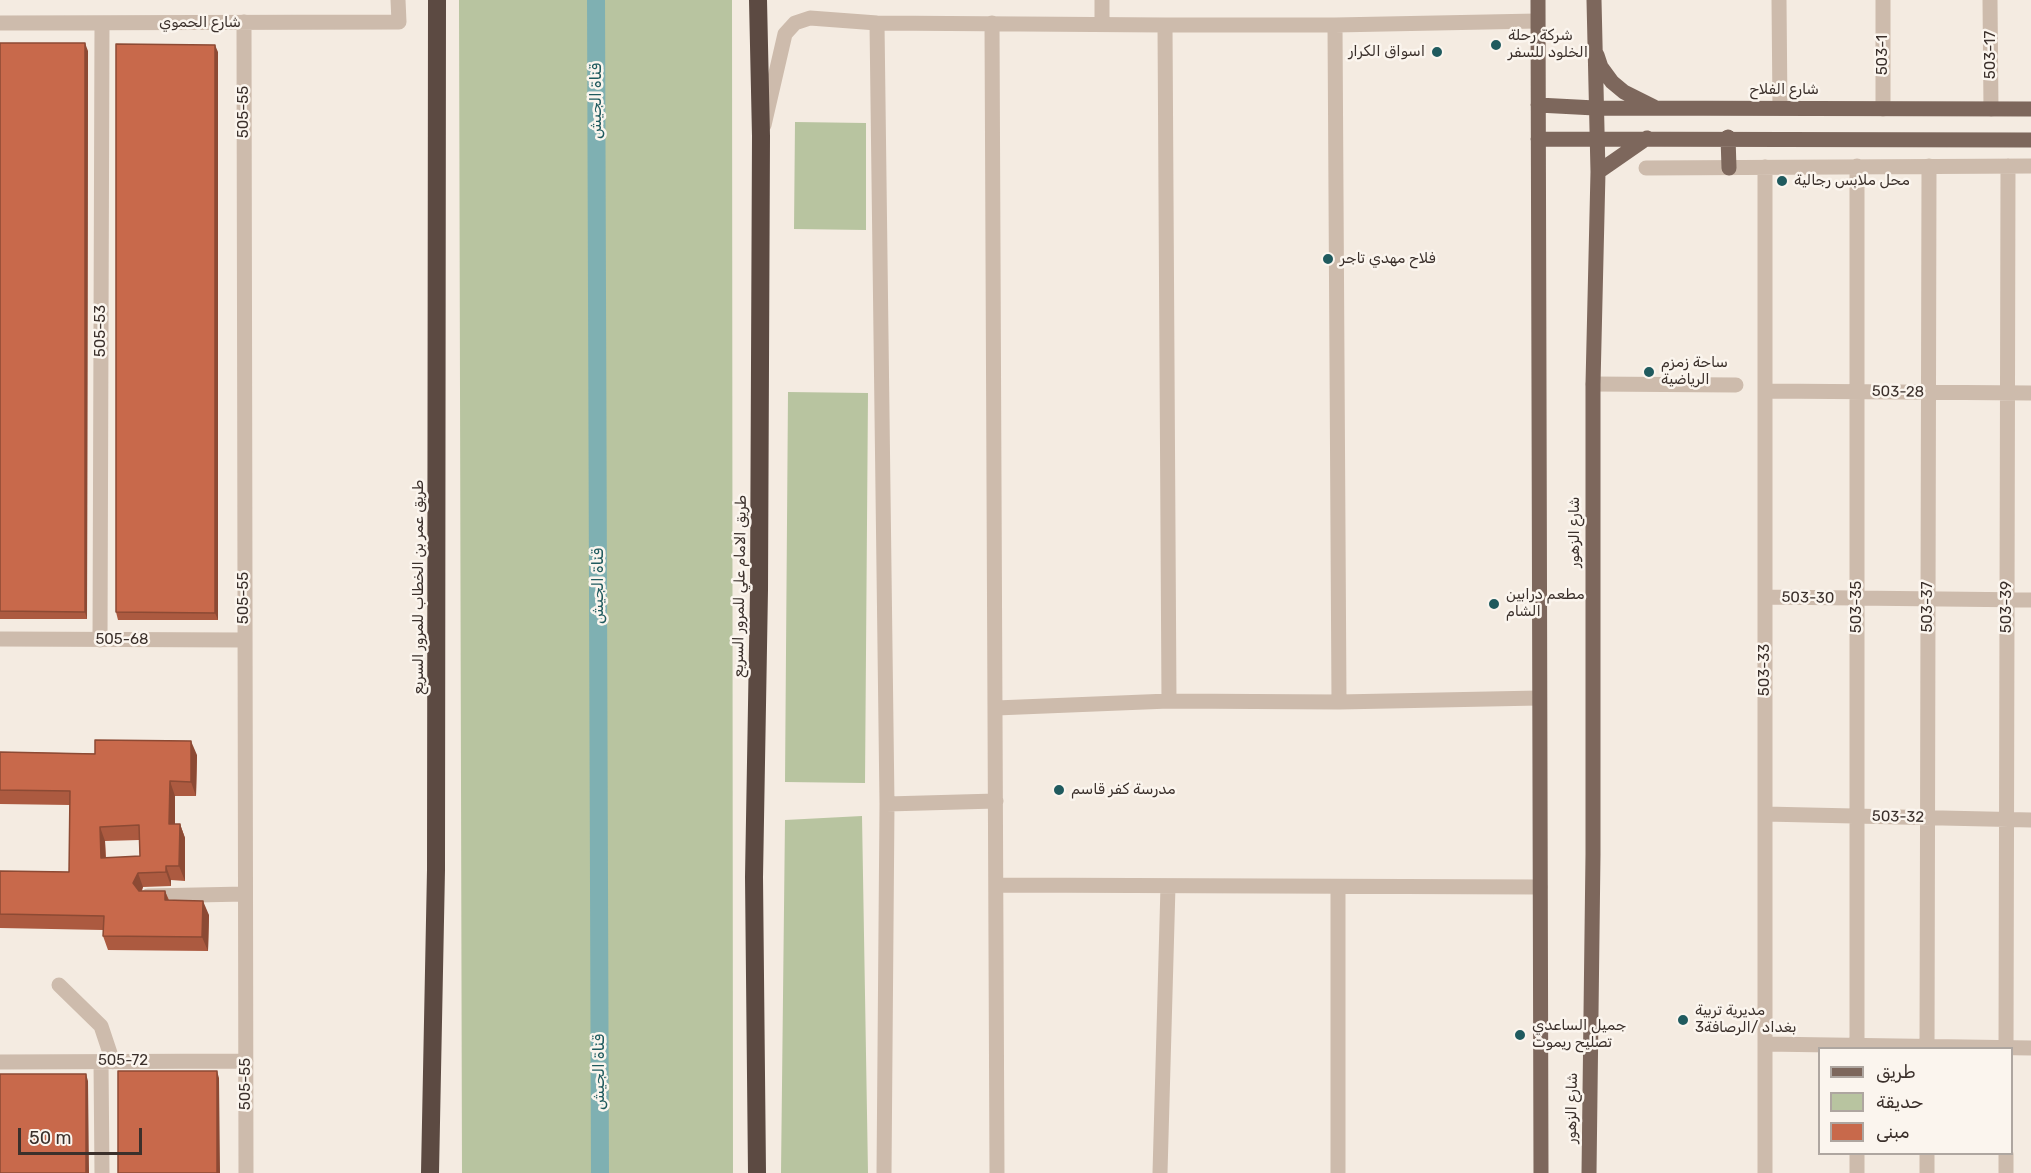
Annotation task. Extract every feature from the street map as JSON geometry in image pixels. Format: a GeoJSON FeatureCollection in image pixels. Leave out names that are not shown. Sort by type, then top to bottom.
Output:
{"type":"FeatureCollection","features":[{"type":"Feature","properties":{"kind":"highway","name":"طريق عمر بن الخطاب للمرور السريع"},"geometry":{"type":"LineString","coordinates":[[430,1173],[436,870],[437,0]]}},
{"type":"Feature","properties":{"kind":"highway","name":"طريق الامام علي للمرور السريع"},"geometry":{"type":"LineString","coordinates":[[757,1173],[754,877],[759,578],[758,0]]}},
{"type":"Feature","properties":{"kind":"main road","name":"شارع الزهور"},"geometry":{"type":"LineString","coordinates":[[1538,0],[1541,1173]]}},
{"type":"Feature","properties":{"kind":"main road","name":"شارع الزهور"},"geometry":{"type":"LineString","coordinates":[[1589,1173],[1593,854],[1593,384],[1598,172],[1595,138],[1594,0]]}},
{"type":"Feature","properties":{"kind":"main road"},"geometry":{"type":"LineString","coordinates":[[1595,49],[1601,67],[1612,82],[1624,92],[1657,108]]}},
{"type":"Feature","properties":{"kind":"main road","name":"شارع الفلاح"},"geometry":{"type":"LineString","coordinates":[[1538,105],[1595,108],[2031,110]]}},
{"type":"Feature","properties":{"kind":"main road"},"geometry":{"type":"LineString","coordinates":[[1538,139],[1728,137],[2031,140]]}},
{"type":"Feature","properties":{"kind":"main road"},"geometry":{"type":"LineString","coordinates":[[1728,137],[1729,168]]}},
{"type":"Feature","properties":{"kind":"main road"},"geometry":{"type":"LineString","coordinates":[[1598,172],[1647,138]]}},
{"type":"Feature","properties":{"kind":"street","name":"شارع الحموي"},"geometry":{"type":"LineString","coordinates":[[0,23],[399,22],[398,0]]}},
{"type":"Feature","properties":{"kind":"street"},"geometry":{"type":"LineString","coordinates":[[1102,0],[1102,24]]}},
{"type":"Feature","properties":{"kind":"street"},"geometry":{"type":"LineString","coordinates":[[1779,0],[1780,108]]}},
{"type":"Feature","properties":{"kind":"street","name":"503-1"},"geometry":{"type":"LineString","coordinates":[[1882,110],[1883,0]]}},
{"type":"Feature","properties":{"kind":"street","name":"503-17"},"geometry":{"type":"LineString","coordinates":[[1990,0],[1991,110]]}},
{"type":"Feature","properties":{"kind":"street"},"geometry":{"type":"LineString","coordinates":[[760,136],[773,95],[779,55],[785,34],[795,24],[810,18],[877,23],[1165,25],[1335,25],[1537,21]]}},
{"type":"Feature","properties":{"kind":"street","name":"505-55"},"geometry":{"type":"LineString","coordinates":[[244,22],[246,1173]]}},
{"type":"Feature","properties":{"kind":"street","name":"505-53"},"geometry":{"type":"LineString","coordinates":[[99,640],[102,23]]}},
{"type":"Feature","properties":{"kind":"street"},"geometry":{"type":"LineString","coordinates":[[877,23],[886,804],[884,1173]]}},
{"type":"Feature","properties":{"kind":"street"},"geometry":{"type":"LineString","coordinates":[[992,23],[997,1173]]}},
{"type":"Feature","properties":{"kind":"street"},"geometry":{"type":"LineString","coordinates":[[1165,25],[1169,701]]}},
{"type":"Feature","properties":{"kind":"street"},"geometry":{"type":"LineString","coordinates":[[1335,25],[1339,702]]}},
{"type":"Feature","properties":{"kind":"street","name":"503-35"},"geometry":{"type":"LineString","coordinates":[[1857,166],[1857,1047]]}},
{"type":"Feature","properties":{"kind":"street","name":"503-37"},"geometry":{"type":"LineString","coordinates":[[1927,1047],[1929,166]]}},
{"type":"Feature","properties":{"kind":"street","name":"503-39"},"geometry":{"type":"LineString","coordinates":[[2006,1047],[2008,166]]}},
{"type":"Feature","properties":{"kind":"street"},"geometry":{"type":"LineString","coordinates":[[1647,168],[2031,166]]}},
{"type":"Feature","properties":{"kind":"street","name":"503-33"},"geometry":{"type":"LineString","coordinates":[[1765,167],[1765,1173]]}},
{"type":"Feature","properties":{"kind":"street"},"geometry":{"type":"LineString","coordinates":[[1593,384],[1736,386]]}},
{"type":"Feature","properties":{"kind":"street","name":"503-28"},"geometry":{"type":"LineString","coordinates":[[1765,391],[2031,393]]}},
{"type":"Feature","properties":{"kind":"street","name":"503-30"},"geometry":{"type":"LineString","coordinates":[[1766,597],[2031,600]]}},
{"type":"Feature","properties":{"kind":"street","name":"505-68"},"geometry":{"type":"LineString","coordinates":[[0,639],[244,640]]}},
{"type":"Feature","properties":{"kind":"street"},"geometry":{"type":"LineString","coordinates":[[996,708],[1169,701],[1339,702],[1539,698]]}},
{"type":"Feature","properties":{"kind":"street"},"geometry":{"type":"LineString","coordinates":[[886,804],[996,801]]}},
{"type":"Feature","properties":{"kind":"street","name":"503-32"},"geometry":{"type":"LineString","coordinates":[[1765,814],[2031,820]]}},
{"type":"Feature","properties":{"kind":"street"},"geometry":{"type":"LineString","coordinates":[[997,885],[1540,887]]}},
{"type":"Feature","properties":{"kind":"street"},"geometry":{"type":"LineString","coordinates":[[1160,1173],[1168,886]]}},
{"type":"Feature","properties":{"kind":"street"},"geometry":{"type":"LineString","coordinates":[[1338,887],[1338,1173]]}},
{"type":"Feature","properties":{"kind":"street"},"geometry":{"type":"LineString","coordinates":[[148,896],[246,894]]}},
{"type":"Feature","properties":{"kind":"street"},"geometry":{"type":"LineString","coordinates":[[59,985],[101,1026],[107,1062],[102,1173]]}},
{"type":"Feature","properties":{"kind":"street"},"geometry":{"type":"LineString","coordinates":[[1765,1044],[1927,1047]]}},
{"type":"Feature","properties":{"kind":"street"},"geometry":{"type":"LineString","coordinates":[[2013,1048],[2031,1048]]}},
{"type":"Feature","properties":{"kind":"street","name":"505-72"},"geometry":{"type":"LineString","coordinates":[[0,1062],[246,1061]]}},
{"type":"Feature","properties":{"kind":"street"},"geometry":{"type":"LineString","coordinates":[[1857,1155],[1857,1173]]}},
{"type":"Feature","properties":{"kind":"street"},"geometry":{"type":"LineString","coordinates":[[1927,1155],[1927,1173]]}},
{"type":"Feature","properties":{"kind":"street"},"geometry":{"type":"LineString","coordinates":[[2006,1155],[2006,1173]]}},
{"type":"Feature","properties":{"kind":"green space"},"geometry":{"type":"Polygon","coordinates":[[[459,0],[732,0],[733,1173],[462,1173],[459,0]]]}},
{"type":"Feature","properties":{"kind":"green space"},"geometry":{"type":"Polygon","coordinates":[[[795,122],[866,123],[866,230],[794,229],[795,122]]]}},
{"type":"Feature","properties":{"kind":"green space"},"geometry":{"type":"Polygon","coordinates":[[[788,392],[868,393],[865,783],[785,782],[788,392]]]}},
{"type":"Feature","properties":{"kind":"green space"},"geometry":{"type":"Polygon","coordinates":[[[862,816],[868,1173],[781,1173],[785,820],[862,816]]]}},
{"type":"Feature","properties":{"kind":"building"},"geometry":{"type":"Polygon","coordinates":[[[0,43],[85,43],[85,612],[0,611],[0,43]]]}},
{"type":"Feature","properties":{"kind":"building"},"geometry":{"type":"Polygon","coordinates":[[[116,44],[215,45],[215,613],[116,612],[116,44]]]}},
{"type":"Feature","properties":{"kind":"building"},"geometry":{"type":"Polygon","coordinates":[[[95,740],[191,741],[191,782],[170,781],[169,824],[180,824],[179,866],[166,866],[166,872],[138,873],[133,883],[139,891],[165,891],[165,900],[203,901],[202,937],[103,936],[104,916],[0,914],[0,871],[69,872],[70,791],[0,790],[0,752],[95,754],[95,740]],[[139,825],[100,827],[101,858],[140,856],[139,825]]]}},
{"type":"Feature","properties":{"kind":"building"},"geometry":{"type":"Polygon","coordinates":[[[118,1071],[217,1071],[217,1173],[118,1173],[118,1071]]]}},
{"type":"Feature","properties":{"kind":"building"},"geometry":{"type":"Polygon","coordinates":[[[0,1074],[86,1074],[86,1173],[0,1173],[0,1074]]]}},
{"type":"Feature","properties":{"kind":"waterway","name":"قناة الجيش"},"geometry":{"type":"LineString","coordinates":[[596,0],[600,1173]]}},
{"type":"Feature","properties":{"kind":"place","name":"شركة رحلة الخلود للسفر"},"geometry":{"type":"Point","coordinates":[1496,45]}},
{"type":"Feature","properties":{"kind":"place","name":"اسواق الكرار"},"geometry":{"type":"Point","coordinates":[1437,52]}},
{"type":"Feature","properties":{"kind":"place","name":"محل ملابس رجالية"},"geometry":{"type":"Point","coordinates":[1782,181]}},
{"type":"Feature","properties":{"kind":"place","name":"فلاح مهدي تاجر"},"geometry":{"type":"Point","coordinates":[1328,259]}},
{"type":"Feature","properties":{"kind":"place","name":"ساحة زمزم الرياضية"},"geometry":{"type":"Point","coordinates":[1649,372]}},
{"type":"Feature","properties":{"kind":"place","name":"مطعم درابين الشام"},"geometry":{"type":"Point","coordinates":[1494,604]}},
{"type":"Feature","properties":{"kind":"place","name":"مدرسة كفر قاسم"},"geometry":{"type":"Point","coordinates":[1059,790]}},
{"type":"Feature","properties":{"kind":"place","name":"مديرية تربية بغداد /الرصافة3"},"geometry":{"type":"Point","coordinates":[1683,1020]}},
{"type":"Feature","properties":{"kind":"place","name":"جميل الساعدي تصليح ريموت"},"geometry":{"type":"Point","coordinates":[1520,1035]}}]}
